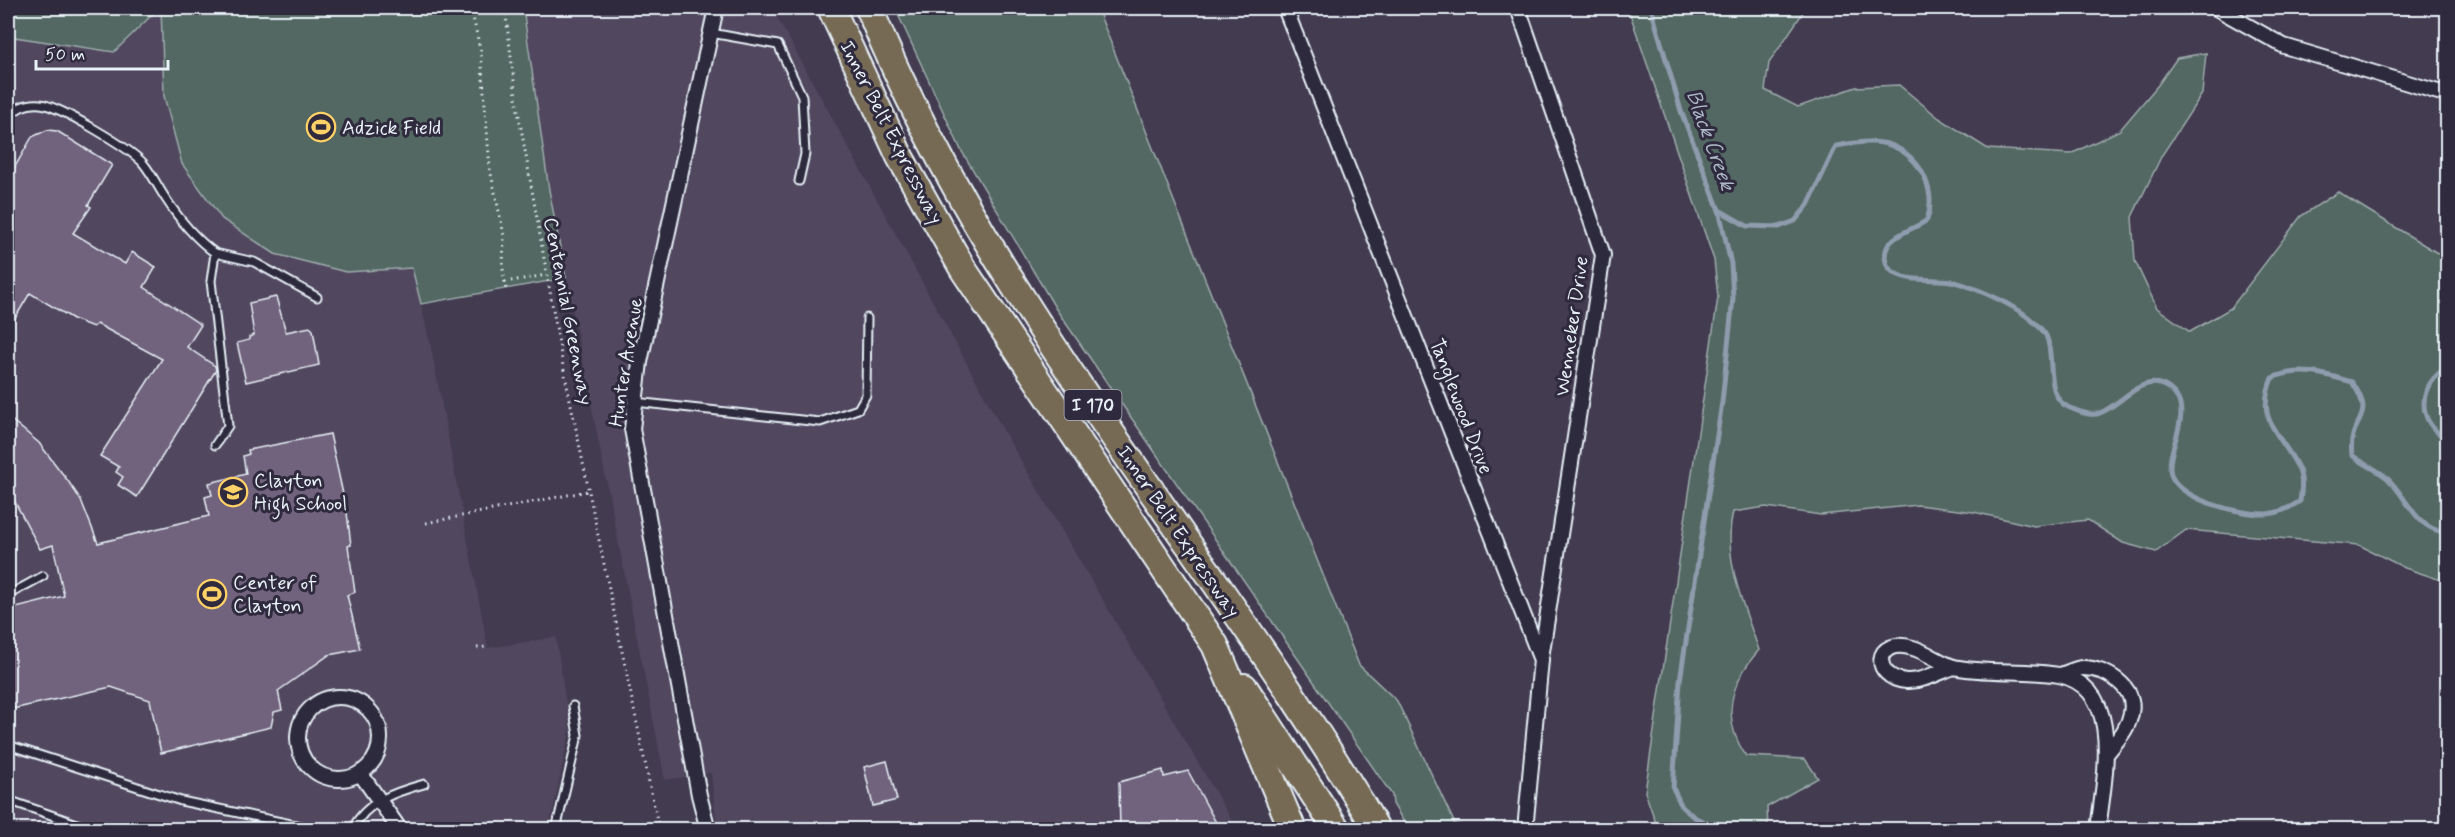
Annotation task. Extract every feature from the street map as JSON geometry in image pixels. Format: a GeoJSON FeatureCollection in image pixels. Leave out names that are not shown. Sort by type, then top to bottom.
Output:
{"type":"FeatureCollection","features":[{"type":"Feature","properties":{"kind":"highway","name":"Inner Belt Expressway"},"geometry":{"type":"LineString","coordinates":[[830,8],[900,157],[963,269],[1337,830]]}},
{"type":"Feature","properties":{"kind":"highway","name":"Inner Belt Expressway"},"geometry":{"type":"LineString","coordinates":[[868,8],[928,137],[990,247],[1066,364],[1350,785],[1377,830]]}},
{"type":"Feature","properties":{"kind":"highway"},"geometry":{"type":"LineString","coordinates":[[1215,645],[1293,830]]}},
{"type":"Feature","properties":{"kind":"highway"},"geometry":{"type":"LineString","coordinates":[[1350,785],[1384,830]]}},
{"type":"Feature","properties":{"kind":"street","name":"Hunter Avenue"},"geometry":{"type":"LineString","coordinates":[[708,830],[697,784],[632,429],[647,329],[716,8]]}},
{"type":"Feature","properties":{"kind":"street","name":"Tanglewood Drive"},"geometry":{"type":"LineString","coordinates":[[1285,8],[1541,660],[1526,830]]}},
{"type":"Feature","properties":{"kind":"street","name":"Wenneker Drive"},"geometry":{"type":"LineString","coordinates":[[1518,8],[1603,255],[1541,660]]}},
{"type":"Feature","properties":{"kind":"street"},"geometry":{"type":"LineString","coordinates":[[2216,8],[2284,46],[2448,95]]}},
{"type":"Feature","properties":{"kind":"street"},"geometry":{"type":"LineString","coordinates":[[1954,667],[1921,679],[1907,681],[1892,677],[1882,668],[1880,660],[1883,651],[1891,646],[1907,646],[1925,652],[1954,667],[2061,675],[2078,683],[2090,694],[2101,709],[2107,753],[2098,830]]}},
{"type":"Feature","properties":{"kind":"street"},"geometry":{"type":"LineString","coordinates":[[2061,675],[2081,668],[2101,671],[2116,678],[2129,694],[2132,711],[2126,729],[2107,753]]}},
{"type":"Feature","properties":{"kind":"street"},"geometry":{"type":"LineString","coordinates":[[339,696],[360,702],[378,723],[380,747],[374,760],[360,773],[346,778],[328,778],[315,771],[303,758],[297,737],[300,723],[308,710],[325,699],[339,696]]}},
{"type":"Feature","properties":{"kind":"street"},"geometry":{"type":"LineString","coordinates":[[360,773],[400,830]]}},
{"type":"Feature","properties":{"kind":"lane"},"geometry":{"type":"LineString","coordinates":[[711,33],[778,45],[802,96],[806,154],[799,181]]}},
{"type":"Feature","properties":{"kind":"lane"},"geometry":{"type":"LineString","coordinates":[[8,117],[15,110],[27,105],[54,106],[128,151],[143,163],[168,202],[201,243],[215,253],[254,262],[317,297]]}},
{"type":"Feature","properties":{"kind":"lane"},"geometry":{"type":"LineString","coordinates":[[215,253],[211,281],[228,426],[215,446]]}},
{"type":"Feature","properties":{"kind":"lane"},"geometry":{"type":"LineString","coordinates":[[635,402],[820,422],[858,409],[866,395],[867,318]]}},
{"type":"Feature","properties":{"kind":"lane"},"geometry":{"type":"LineString","coordinates":[[8,595],[43,576]]}},
{"type":"Feature","properties":{"kind":"lane"},"geometry":{"type":"LineString","coordinates":[[556,830],[578,735],[573,706]]}},
{"type":"Feature","properties":{"kind":"lane"},"geometry":{"type":"LineString","coordinates":[[8,745],[181,801],[320,830]]}},
{"type":"Feature","properties":{"kind":"lane"},"geometry":{"type":"LineString","coordinates":[[352,830],[364,811],[397,791],[424,784]]}},
{"type":"Feature","properties":{"kind":"lane"},"geometry":{"type":"LineString","coordinates":[[8,800],[94,830]]}},
{"type":"Feature","properties":{"kind":"path"},"geometry":{"type":"LineString","coordinates":[[56,8],[65,13]]}},
{"type":"Feature","properties":{"kind":"path"},"geometry":{"type":"LineString","coordinates":[[471,8],[481,53],[490,169],[504,235],[506,290]]}},
{"type":"Feature","properties":{"kind":"path","name":"Centennial Greenway"},"geometry":{"type":"LineString","coordinates":[[505,8],[517,105],[546,275],[588,491],[659,830]]}},
{"type":"Feature","properties":{"kind":"path"},"geometry":{"type":"LineString","coordinates":[[505,282],[546,275]]}},
{"type":"Feature","properties":{"kind":"path"},"geometry":{"type":"LineString","coordinates":[[426,524],[588,491]]}},
{"type":"Feature","properties":{"kind":"path"},"geometry":{"type":"LineString","coordinates":[[477,648],[486,647]]}},
{"type":"Feature","properties":{"kind":"shaded area","name":"Clayton High School"},"geometry":{"type":"Polygon","coordinates":[[[159,8],[466,8],[412,268],[431,347],[488,648],[556,637],[570,730],[549,829],[8,829],[8,36],[114,52],[159,8]]]}},
{"type":"Feature","properties":{"kind":"shaded area"},"geometry":{"type":"Polygon","coordinates":[[[523,8],[772,8],[1006,435],[1237,829],[717,829],[711,773],[665,780],[549,190],[523,8]]]}},
{"type":"Feature","properties":{"kind":"green space"},"geometry":{"type":"Polygon","coordinates":[[[8,8],[159,8],[114,52],[8,36],[8,8]]]}},
{"type":"Feature","properties":{"kind":"green space","name":"Adzick Field"},"geometry":{"type":"Polygon","coordinates":[[[161,8],[523,8],[549,190],[566,278],[421,304],[412,268],[346,272],[275,254],[222,219],[182,164],[164,96],[161,8]]]}},
{"type":"Feature","properties":{"kind":"green space"},"geometry":{"type":"Polygon","coordinates":[[[895,8],[1097,8],[1359,665],[1397,701],[1455,824],[1484,829],[1408,829],[1393,804],[1392,795],[1056,309],[961,150],[895,8]]]}},
{"type":"Feature","properties":{"kind":"green space"},"geometry":{"type":"Polygon","coordinates":[[[1628,8],[1806,8],[1769,63],[1765,90],[1798,107],[1856,87],[1899,85],[1939,118],[1988,149],[2071,154],[2120,130],[2158,85],[2177,58],[2206,53],[2202,94],[2162,155],[2132,217],[2135,261],[2157,308],[2190,332],[2231,308],[2301,216],[2338,192],[2447,259],[2447,582],[2405,568],[2359,545],[2186,530],[2156,552],[2123,543],[2088,520],[2034,526],[1974,512],[1918,505],[1821,515],[1766,507],[1733,512],[1730,529],[1732,564],[1741,599],[1759,650],[1749,662],[1735,688],[1731,714],[1733,728],[1746,756],[1805,759],[1818,778],[1767,807],[1768,829],[1658,829],[1645,792],[1718,297],[1714,260],[1628,8]]]}},
{"type":"Feature","properties":{"kind":"building"},"geometry":{"type":"Polygon","coordinates":[[[47,130],[57,131],[112,165],[88,205],[91,207],[73,233],[125,264],[132,252],[156,267],[144,287],[201,325],[187,347],[215,366],[216,370],[137,497],[118,485],[123,477],[116,472],[119,467],[100,456],[162,359],[97,324],[93,327],[75,320],[30,293],[8,330],[8,179],[32,137],[47,130]]]}},
{"type":"Feature","properties":{"kind":"building"},"geometry":{"type":"Polygon","coordinates":[[[276,297],[286,332],[310,327],[313,330],[319,365],[246,382],[237,343],[249,340],[249,337],[254,335],[249,303],[276,297]]]}},
{"type":"Feature","properties":{"kind":"building","name":"Center of Clayton"},"geometry":{"type":"Polygon","coordinates":[[[8,417],[39,443],[68,481],[81,500],[98,543],[209,516],[205,497],[212,495],[209,483],[246,474],[243,456],[249,454],[248,450],[330,434],[347,513],[351,545],[348,546],[355,592],[347,595],[360,649],[329,655],[278,691],[282,710],[274,712],[271,727],[161,753],[150,700],[111,687],[8,710],[8,610],[64,596],[53,545],[40,549],[8,489],[8,417]]]}},
{"type":"Feature","properties":{"kind":"building"},"geometry":{"type":"Polygon","coordinates":[[[887,761],[897,800],[873,806],[864,767],[887,761]]]}},
{"type":"Feature","properties":{"kind":"building"},"geometry":{"type":"Polygon","coordinates":[[[1163,770],[1164,777],[1188,771],[1220,830],[1120,830],[1119,782],[1163,770]]]}},
{"type":"Feature","properties":{"kind":"waterway","name":"Black Creek"},"geometry":{"type":"LineString","coordinates":[[1651,8],[1681,111],[1719,210],[1747,226],[1779,227],[1795,221],[1808,205],[1836,146],[1875,142],[1897,148],[1921,170],[1929,189],[1930,200],[1927,220],[1897,236],[1889,244],[1885,259],[1890,269],[1906,278],[1951,281],[1970,287],[2003,301],[2029,318],[2046,335],[2053,387],[2062,403],[2070,408],[2096,414],[2108,409],[2141,386],[2159,384],[2168,388],[2176,396],[2181,416],[2170,469],[2174,480],[2183,489],[2210,504],[2256,514],[2276,513],[2300,501],[2302,484],[2300,472],[2272,427],[2266,406],[2267,393],[2272,378],[2292,372],[2312,372],[2352,382],[2363,405],[2363,412],[2352,442],[2352,455],[2387,478],[2413,512],[2428,526],[2448,532]]}},
{"type":"Feature","properties":{"kind":"waterway"},"geometry":{"type":"LineString","coordinates":[[1719,210],[1731,264],[1733,298],[1722,402],[1680,681],[1673,788],[1682,807],[1694,817],[1721,830]]}},
{"type":"Feature","properties":{"kind":"waterway","name":"Black Creek"},"geometry":{"type":"LineString","coordinates":[[2448,367],[2430,383],[2424,403],[2425,414],[2430,423],[2437,432],[2448,439]]}},
{"type":"Feature","properties":{"kind":"place","name":"Adzick Field"},"geometry":{"type":"Point","coordinates":[321,127]}},
{"type":"Feature","properties":{"kind":"place","name":"Clayton High School"},"geometry":{"type":"Point","coordinates":[233,492]}},
{"type":"Feature","properties":{"kind":"place","name":"Center of Clayton"},"geometry":{"type":"Point","coordinates":[212,594]}}]}
